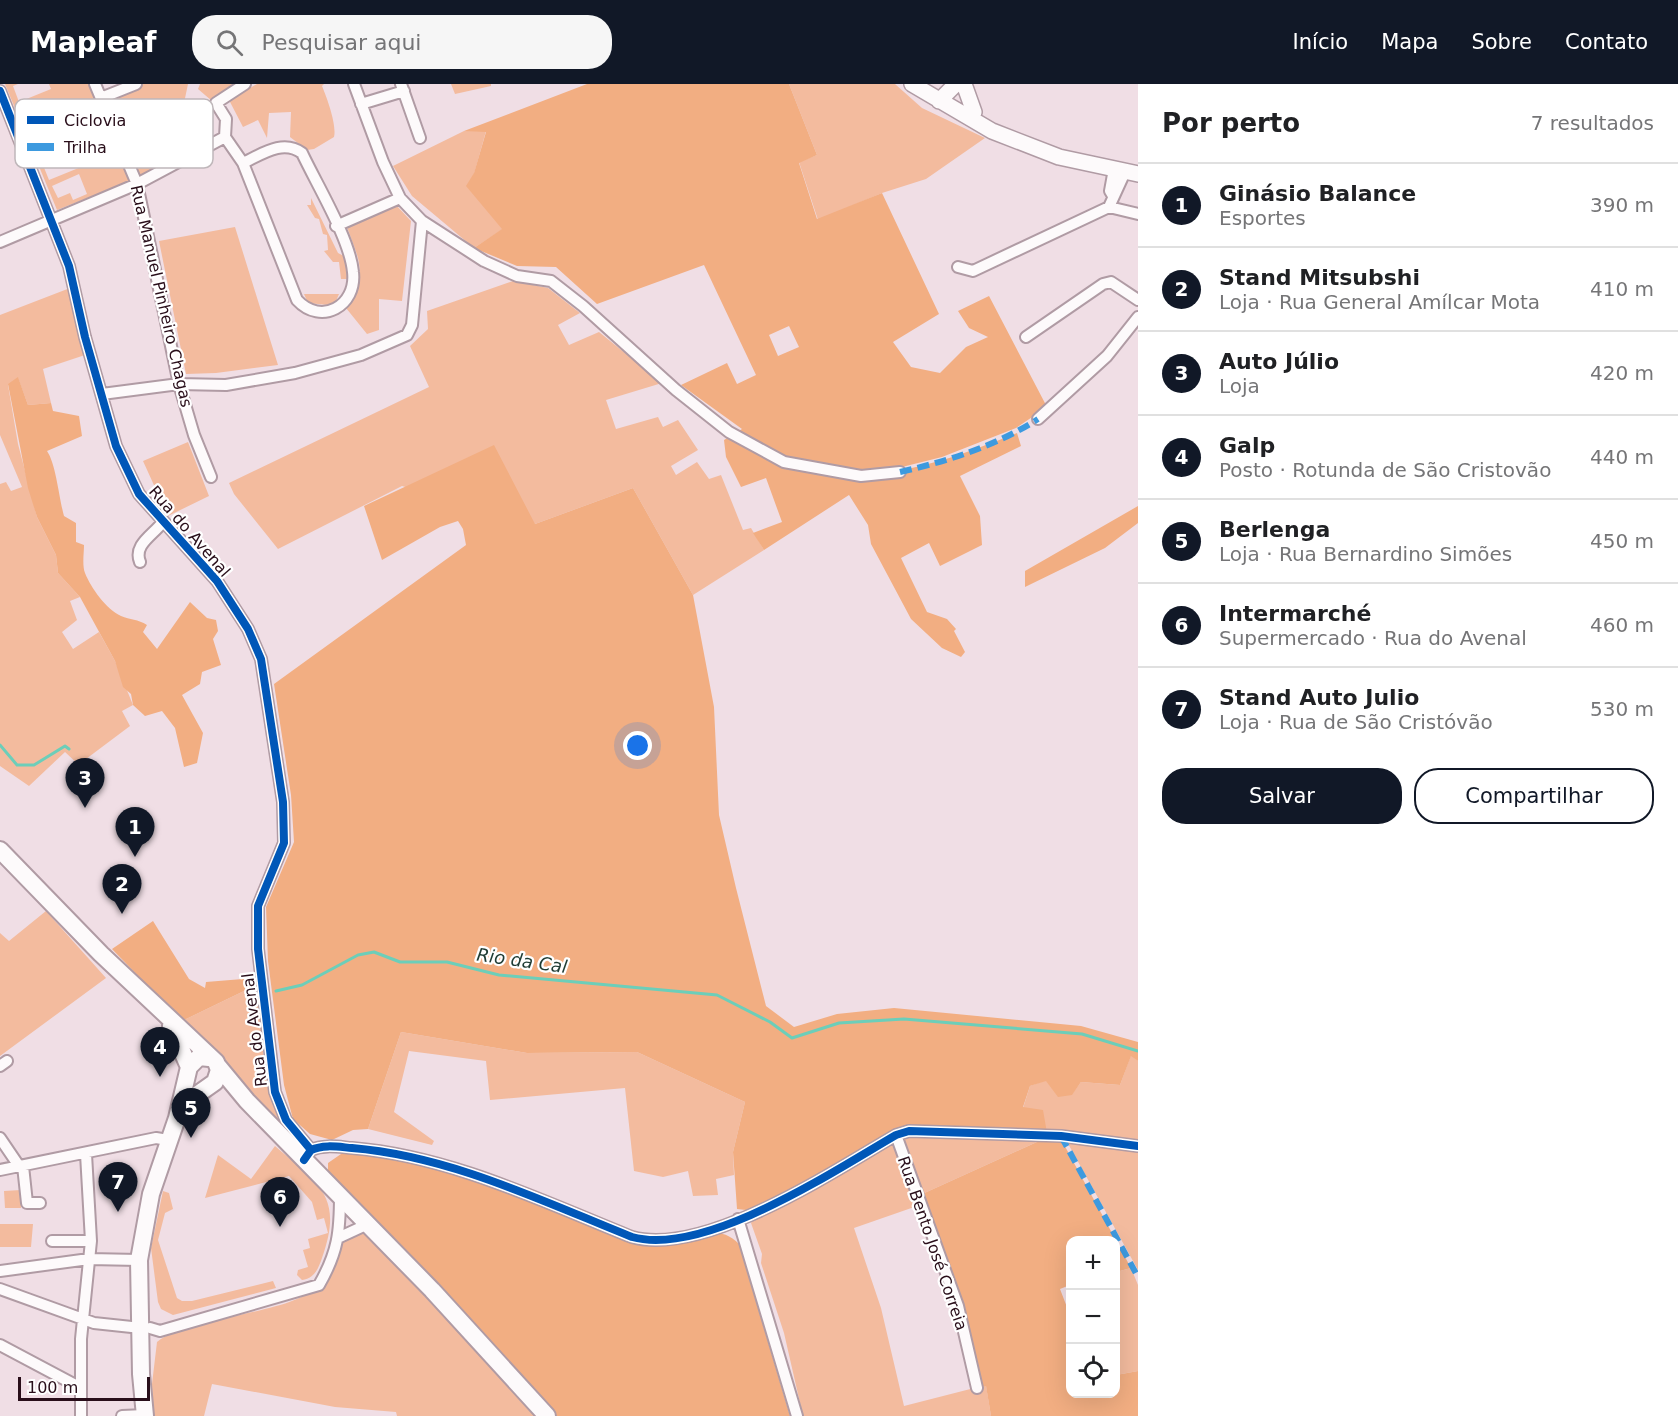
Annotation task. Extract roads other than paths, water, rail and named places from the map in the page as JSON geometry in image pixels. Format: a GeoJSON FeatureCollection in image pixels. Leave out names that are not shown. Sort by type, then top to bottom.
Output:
{"type":"FeatureCollection","features":[{"type":"Feature","properties":{"kind":"main road"},"geometry":{"type":"LineString","coordinates":[[0,850],[168,1020],[213,1062],[247,1101],[308,1155],[340,1195],[547,1416]]}},
{"type":"Feature","properties":{"kind":"main road"},"geometry":{"type":"LineString","coordinates":[[168,1020],[192,1082],[247,1101]]}},
{"type":"Feature","properties":{"kind":"main road"},"geometry":{"type":"LineString","coordinates":[[145,1415],[145,1328],[148,1285],[140,1256],[151,1194],[177,1118],[189,1070],[199,1057],[213,1062],[219,1074],[177,1118]]}},
{"type":"Feature","properties":{"kind":"street","name":"Rua Manuel Pinheiro Chagas"},"geometry":{"type":"LineString","coordinates":[[95,84],[101,98]]}},
{"type":"Feature","properties":{"kind":"street"},"geometry":{"type":"LineString","coordinates":[[101,98],[136,84]]}},
{"type":"Feature","properties":{"kind":"street"},"geometry":{"type":"LineString","coordinates":[[243,163],[274,148],[295,148],[302,153],[336,226],[353,270],[354,282],[350,295],[334,309],[320,313],[306,310],[297,300],[243,163],[225,137],[226,119],[216,103],[245,84]]}},
{"type":"Feature","properties":{"kind":"street"},"geometry":{"type":"LineString","coordinates":[[354,84],[383,162],[400,198],[422,221],[484,261],[517,276],[551,281],[583,306],[676,390],[729,432],[784,462],[861,476],[900,472]]}},
{"type":"Feature","properties":{"kind":"street"},"geometry":{"type":"LineString","coordinates":[[912,84],[942,94],[992,131],[1074,161],[1126,172],[1110,192],[1111,202]]}},
{"type":"Feature","properties":{"kind":"street"},"geometry":{"type":"LineString","coordinates":[[926,84],[974,112],[1014,140]]}},
{"type":"Feature","properties":{"kind":"street"},"geometry":{"type":"LineString","coordinates":[[942,94],[956,84]]}},
{"type":"Feature","properties":{"kind":"street"},"geometry":{"type":"LineString","coordinates":[[964,84],[974,112]]}},
{"type":"Feature","properties":{"kind":"street"},"geometry":{"type":"LineString","coordinates":[[361,104],[403,88],[420,138]]}},
{"type":"Feature","properties":{"kind":"street","name":"Rua do Avenal"},"geometry":{"type":"LineString","coordinates":[[0,91],[15,130]]}},
{"type":"Feature","properties":{"kind":"street"},"geometry":{"type":"LineString","coordinates":[[213,143],[225,137]]}},
{"type":"Feature","properties":{"kind":"street","name":"Rua do Avenal"},"geometry":{"type":"LineString","coordinates":[[30,168],[69,266],[85,337],[116,446],[139,494],[162,523],[217,581],[248,629],[261,659],[283,801],[284,843],[258,906],[258,949],[275,1092],[286,1120],[308,1155]]}},
{"type":"Feature","properties":{"kind":"street","name":"Rua Manuel Pinheiro Chagas"},"geometry":{"type":"LineString","coordinates":[[130,168],[137,184],[179,384],[194,435],[211,477]]}},
{"type":"Feature","properties":{"kind":"street"},"geometry":{"type":"LineString","coordinates":[[0,242],[137,184],[167,168]]}},
{"type":"Feature","properties":{"kind":"street"},"geometry":{"type":"LineString","coordinates":[[336,226],[400,198]]}},
{"type":"Feature","properties":{"kind":"street"},"geometry":{"type":"LineString","coordinates":[[1111,202],[1138,214]]}},
{"type":"Feature","properties":{"kind":"street"},"geometry":{"type":"LineString","coordinates":[[958,267],[972,271],[1111,202]]}},
{"type":"Feature","properties":{"kind":"street"},"geometry":{"type":"LineString","coordinates":[[102,394],[179,384],[225,385],[295,373],[361,355],[407,335],[412,325],[422,221]]}},
{"type":"Feature","properties":{"kind":"street"},"geometry":{"type":"LineString","coordinates":[[1026,337],[1103,284],[1111,282],[1138,300]]}},
{"type":"Feature","properties":{"kind":"street"},"geometry":{"type":"LineString","coordinates":[[1038,419],[1107,356],[1138,317]]}},
{"type":"Feature","properties":{"kind":"street"},"geometry":{"type":"LineString","coordinates":[[140,562],[138,551],[141,544],[162,523]]}},
{"type":"Feature","properties":{"kind":"street"},"geometry":{"type":"LineString","coordinates":[[308,1155],[336,1147],[399,1154],[463,1171],[645,1240],[659,1241],[707,1231],[774,1205],[896,1135],[909,1131],[1061,1136],[1138,1146]]}},
{"type":"Feature","properties":{"kind":"street","name":"Rua Bento José Correia"},"geometry":{"type":"LineString","coordinates":[[896,1135],[958,1306],[977,1388]]}},
{"type":"Feature","properties":{"kind":"street"},"geometry":{"type":"LineString","coordinates":[[0,1138],[21,1166],[27,1203],[40,1203]]}},
{"type":"Feature","properties":{"kind":"street"},"geometry":{"type":"LineString","coordinates":[[0,1170],[156,1138],[168,1140]]}},
{"type":"Feature","properties":{"kind":"street"},"geometry":{"type":"LineString","coordinates":[[81,1416],[83,1318],[91,1241],[86,1154]]}},
{"type":"Feature","properties":{"kind":"street"},"geometry":{"type":"LineString","coordinates":[[1,1292],[94,1323],[145,1328],[155,1324],[168,1327],[319,1285],[331,1264],[340,1236],[340,1195]]}},
{"type":"Feature","properties":{"kind":"street"},"geometry":{"type":"LineString","coordinates":[[738,1219],[797,1416]]}},
{"type":"Feature","properties":{"kind":"street"},"geometry":{"type":"LineString","coordinates":[[340,1236],[368,1224]]}},
{"type":"Feature","properties":{"kind":"street"},"geometry":{"type":"LineString","coordinates":[[52,1241],[91,1241]]}},
{"type":"Feature","properties":{"kind":"street"},"geometry":{"type":"LineString","coordinates":[[0,1271],[89,1259],[140,1256]]}},
{"type":"Feature","properties":{"kind":"street"},"geometry":{"type":"LineString","coordinates":[[0,1345],[81,1388]]}},
{"type":"Feature","properties":{"kind":"street"},"geometry":{"type":"LineString","coordinates":[[122,1416],[145,1415]]}},
{"type":"Feature","properties":{"kind":"waterway","name":"Rio da Cal"},"geometry":{"type":"LineString","coordinates":[[0,745],[17,765],[34,765],[65,746],[69,749]]}},
{"type":"Feature","properties":{"kind":"waterway","name":"Rio da Cal"},"geometry":{"type":"LineString","coordinates":[[276,991],[302,985],[358,955],[374,952],[400,962],[447,962],[499,975],[717,995],[770,1022],[792,1038],[839,1023],[904,1019],[1082,1034],[1138,1051]]}},
{"type":"Feature","properties":{"kind":"place","name":"Auto Júlio"},"geometry":{"type":"Point","coordinates":[85,808]}},
{"type":"Feature","properties":{"kind":"place","name":"Ginásio Balance"},"geometry":{"type":"Point","coordinates":[135,857]}},
{"type":"Feature","properties":{"kind":"place","name":"Stand Mitsubshi"},"geometry":{"type":"Point","coordinates":[122,914]}},
{"type":"Feature","properties":{"kind":"place","name":"Galp"},"geometry":{"type":"Point","coordinates":[160,1077]}},
{"type":"Feature","properties":{"kind":"place","name":"Berlenga"},"geometry":{"type":"Point","coordinates":[191,1138]}},
{"type":"Feature","properties":{"kind":"place","name":"Stand Auto Julio"},"geometry":{"type":"Point","coordinates":[118,1212]}},
{"type":"Feature","properties":{"kind":"place","name":"Intermarché"},"geometry":{"type":"Point","coordinates":[280,1227]}}]}
